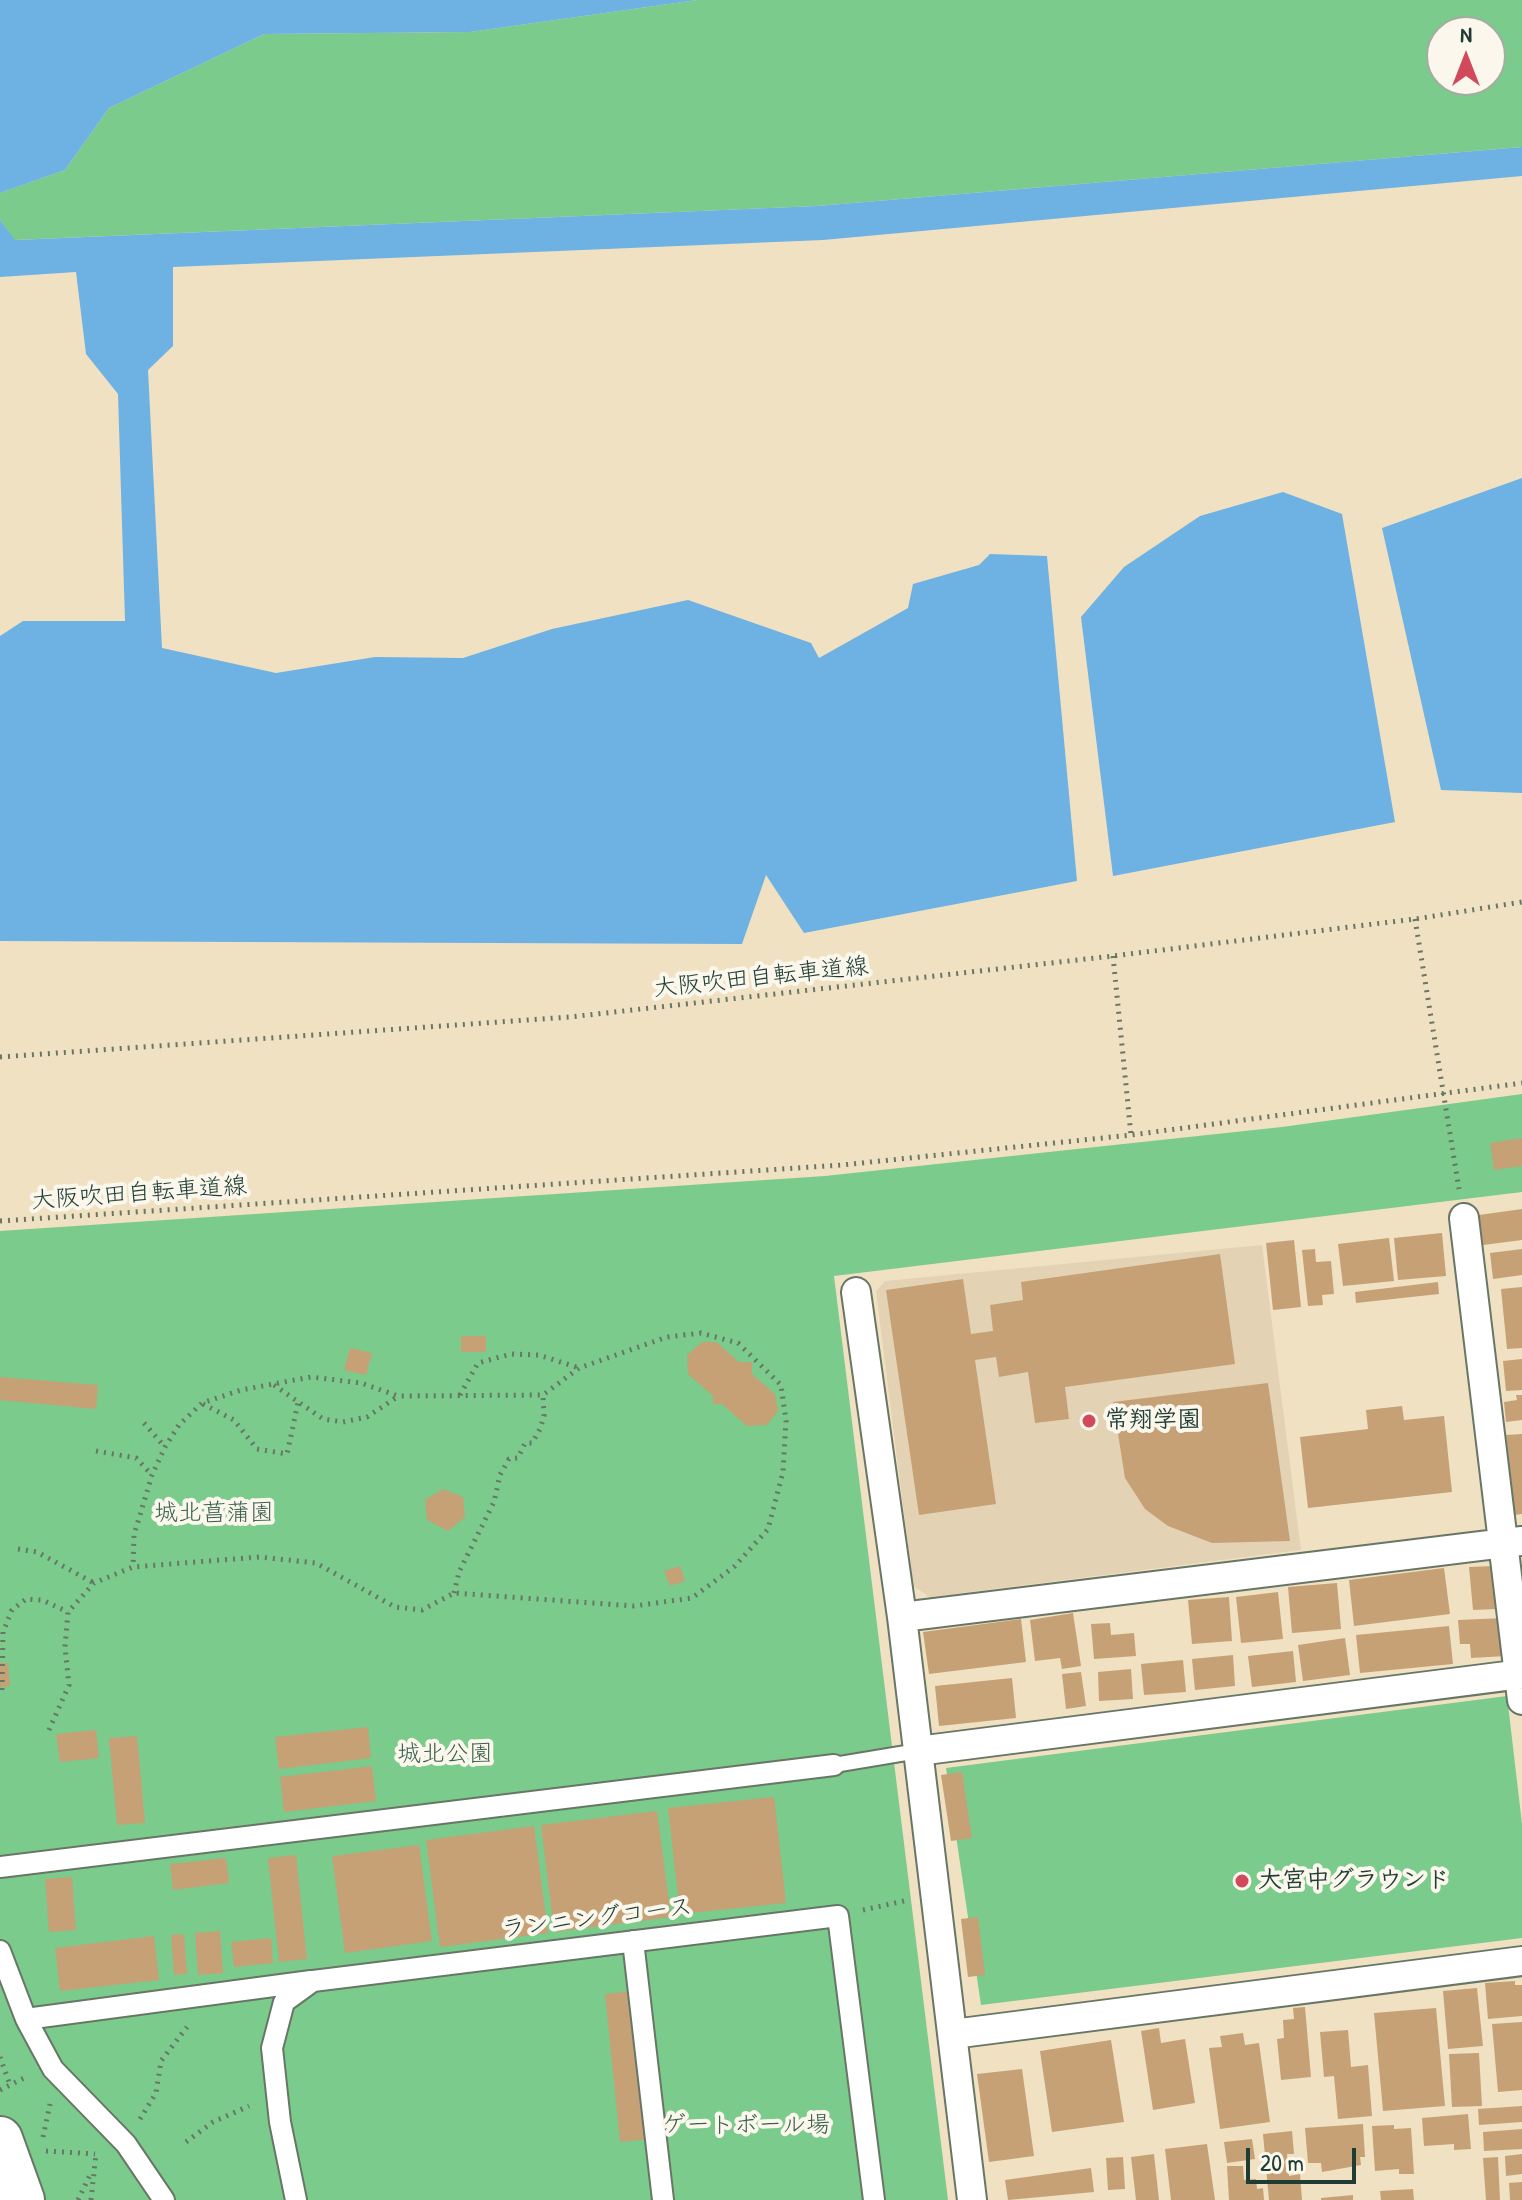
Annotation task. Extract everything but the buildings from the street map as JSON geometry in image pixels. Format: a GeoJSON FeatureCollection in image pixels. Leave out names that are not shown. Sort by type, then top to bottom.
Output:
{"type":"FeatureCollection","features":[{"type":"Feature","properties":{"kind":"main road"},"geometry":{"type":"LineString","coordinates":[[0,2139],[22,2200]]}},
{"type":"Feature","properties":{"kind":"street"},"geometry":{"type":"LineString","coordinates":[[918,1751],[1521,1683],[1513,1542],[1464,1218]]}},
{"type":"Feature","properties":{"kind":"street"},"geometry":{"type":"LineString","coordinates":[[856,1292],[902,1617],[972,2200]]}},
{"type":"Feature","properties":{"kind":"street"},"geometry":{"type":"LineString","coordinates":[[902,1617],[1513,1542]]}},
{"type":"Feature","properties":{"kind":"street"},"geometry":{"type":"LineString","coordinates":[[0,1867],[834,1765]]}},
{"type":"Feature","properties":{"kind":"street"},"geometry":{"type":"LineString","coordinates":[[838,1916],[874,2200]]}},
{"type":"Feature","properties":{"kind":"street","name":"ランニングコース"},"geometry":{"type":"LineString","coordinates":[[26,2019],[838,1916]]}},
{"type":"Feature","properties":{"kind":"street"},"geometry":{"type":"LineString","coordinates":[[633,1941],[663,2200]]}},
{"type":"Feature","properties":{"kind":"street"},"geometry":{"type":"LineString","coordinates":[[0,1951],[26,2019],[53,2069],[121,2139],[164,2200]]}},
{"type":"Feature","properties":{"kind":"street"},"geometry":{"type":"LineString","coordinates":[[953,2034],[1522,1961]]}},
{"type":"Feature","properties":{"kind":"street"},"geometry":{"type":"LineString","coordinates":[[296,2200],[277,2099],[272,2048],[284,2002],[313,1981]]}},
{"type":"Feature","properties":{"kind":"lane"},"geometry":{"type":"LineString","coordinates":[[834,1765],[918,1751]]}},
{"type":"Feature","properties":{"kind":"path","name":"大阪吹田自転車道線"},"geometry":{"type":"LineString","coordinates":[[0,1057],[570,1017],[1113,956],[1415,919],[1522,902]]}},
{"type":"Feature","properties":{"kind":"path"},"geometry":{"type":"LineString","coordinates":[[1415,919],[1441,1094],[1464,1218]]}},
{"type":"Feature","properties":{"kind":"path"},"geometry":{"type":"LineString","coordinates":[[1113,956],[1131,1135]]}},
{"type":"Feature","properties":{"kind":"path","name":"大阪吹田自転車道線"},"geometry":{"type":"LineString","coordinates":[[0,1221],[842,1165],[1131,1135],[1522,1083]]}},
{"type":"Feature","properties":{"kind":"path"},"geometry":{"type":"LineString","coordinates":[[49,1730],[69,1685],[65,1647],[68,1612],[94,1583],[133,1567],[259,1557],[316,1563],[395,1607],[422,1610],[454,1593],[634,1606],[692,1598],[735,1566],[768,1529],[783,1472],[786,1421],[781,1385],[738,1343],[701,1333],[667,1337],[579,1368],[543,1395],[398,1396],[361,1383],[311,1377],[241,1390],[202,1403],[179,1425],[165,1447],[152,1475],[134,1535],[133,1567]]}},
{"type":"Feature","properties":{"kind":"path"},"geometry":{"type":"LineString","coordinates":[[459,1395],[478,1363],[511,1354],[539,1355],[579,1368]]}},
{"type":"Feature","properties":{"kind":"path"},"geometry":{"type":"LineString","coordinates":[[274,1385],[323,1419],[343,1422],[367,1417],[398,1396]]}},
{"type":"Feature","properties":{"kind":"path"},"geometry":{"type":"LineString","coordinates":[[454,1593],[459,1572],[494,1502],[500,1475],[509,1459],[518,1458],[525,1443],[532,1443],[540,1429],[544,1416],[543,1395]]}},
{"type":"Feature","properties":{"kind":"path"},"geometry":{"type":"LineString","coordinates":[[202,1403],[234,1420],[257,1449],[287,1454],[298,1403]]}},
{"type":"Feature","properties":{"kind":"path"},"geometry":{"type":"LineString","coordinates":[[144,1423],[165,1447]]}},
{"type":"Feature","properties":{"kind":"path"},"geometry":{"type":"LineString","coordinates":[[96,1451],[136,1458],[152,1475]]}},
{"type":"Feature","properties":{"kind":"path"},"geometry":{"type":"LineString","coordinates":[[18,1549],[37,1552],[94,1583]]}},
{"type":"Feature","properties":{"kind":"path"},"geometry":{"type":"LineString","coordinates":[[2,1690],[3,1632],[12,1610],[26,1599],[34,1599],[68,1612]]}},
{"type":"Feature","properties":{"kind":"path"},"geometry":{"type":"LineString","coordinates":[[838,1916],[914,1898]]}},
{"type":"Feature","properties":{"kind":"path"},"geometry":{"type":"LineString","coordinates":[[53,2069],[46,2125],[38,2149],[96,2154],[121,2139],[156,2093],[161,2061],[189,2024],[198,1996]]}},
{"type":"Feature","properties":{"kind":"path"},"geometry":{"type":"LineString","coordinates":[[0,2057],[10,2085]]}},
{"type":"Feature","properties":{"kind":"path"},"geometry":{"type":"LineString","coordinates":[[186,2142],[213,2122],[242,2108],[277,2099]]}},
{"type":"Feature","properties":{"kind":"path"},"geometry":{"type":"LineString","coordinates":[[91,2200],[96,2154]]}},
{"type":"Feature","properties":{"kind":"path"},"geometry":{"type":"LineString","coordinates":[[78,2200],[92,2171]]}},
{"type":"Feature","properties":{"kind":"shaded area","name":"常翔学園"},"geometry":{"type":"Polygon","coordinates":[[[1262,1245],[1301,1550],[930,1597],[913,1586],[876,1291],[885,1281],[1262,1245]]]}},
{"type":"Feature","properties":{"kind":"green space"},"geometry":{"type":"Polygon","coordinates":[[[697,0],[1522,0],[1522,147],[817,206],[14,240],[0,220],[0,193],[65,170],[109,108],[264,34],[470,32],[697,0]]]}},
{"type":"Feature","properties":{"kind":"green space","name":"城北公園"},"geometry":{"type":"Polygon","coordinates":[[[1522,1094],[1522,1192],[834,1276],[948,2200],[0,2200],[0,1231],[825,1176],[1282,1127],[1522,1094]]]}},
{"type":"Feature","properties":{"kind":"green space","name":"大宮中グラウンド"},"geometry":{"type":"Polygon","coordinates":[[[1507,1696],[1522,1824],[1522,1938],[981,2005],[946,1768],[1507,1696]]]}},
{"type":"Feature","properties":{"kind":"water"},"geometry":{"type":"Polygon","coordinates":[[[0,0],[697,0],[470,32],[264,34],[109,108],[65,170],[0,193],[0,0]]]}},
{"type":"Feature","properties":{"kind":"water"},"geometry":{"type":"Polygon","coordinates":[[[1522,147],[1522,176],[823,240],[173,267],[173,346],[148,370],[162,648],[276,673],[375,657],[463,658],[552,629],[688,600],[811,643],[819,658],[908,608],[913,584],[979,565],[990,554],[1047,556],[1077,881],[804,933],[766,875],[742,944],[0,941],[0,636],[23,621],[125,621],[118,394],[86,354],[76,272],[0,277],[0,220],[15,240],[817,206],[1522,147]]]}},
{"type":"Feature","properties":{"kind":"water"},"geometry":{"type":"Polygon","coordinates":[[[1522,478],[1522,793],[1441,790],[1382,528],[1522,478]]]}},
{"type":"Feature","properties":{"kind":"water"},"geometry":{"type":"Polygon","coordinates":[[[1283,492],[1342,514],[1395,822],[1113,876],[1081,617],[1124,567],[1200,516],[1283,492]]]}},
{"type":"Feature","properties":{"kind":"place","name":"常翔学園"},"geometry":{"type":"Point","coordinates":[1089,1421]}},
{"type":"Feature","properties":{"kind":"place","name":"大宮中グラウンド"},"geometry":{"type":"Point","coordinates":[1242,1881]}},
{"type":"Feature","properties":{"kind":"park label","name":"城北菖蒲園"},"geometry":{"type":"Point","coordinates":[214,1514]}},
{"type":"Feature","properties":{"kind":"park label","name":"ゲートボール場"},"geometry":{"type":"Point","coordinates":[746,2126]}}]}
